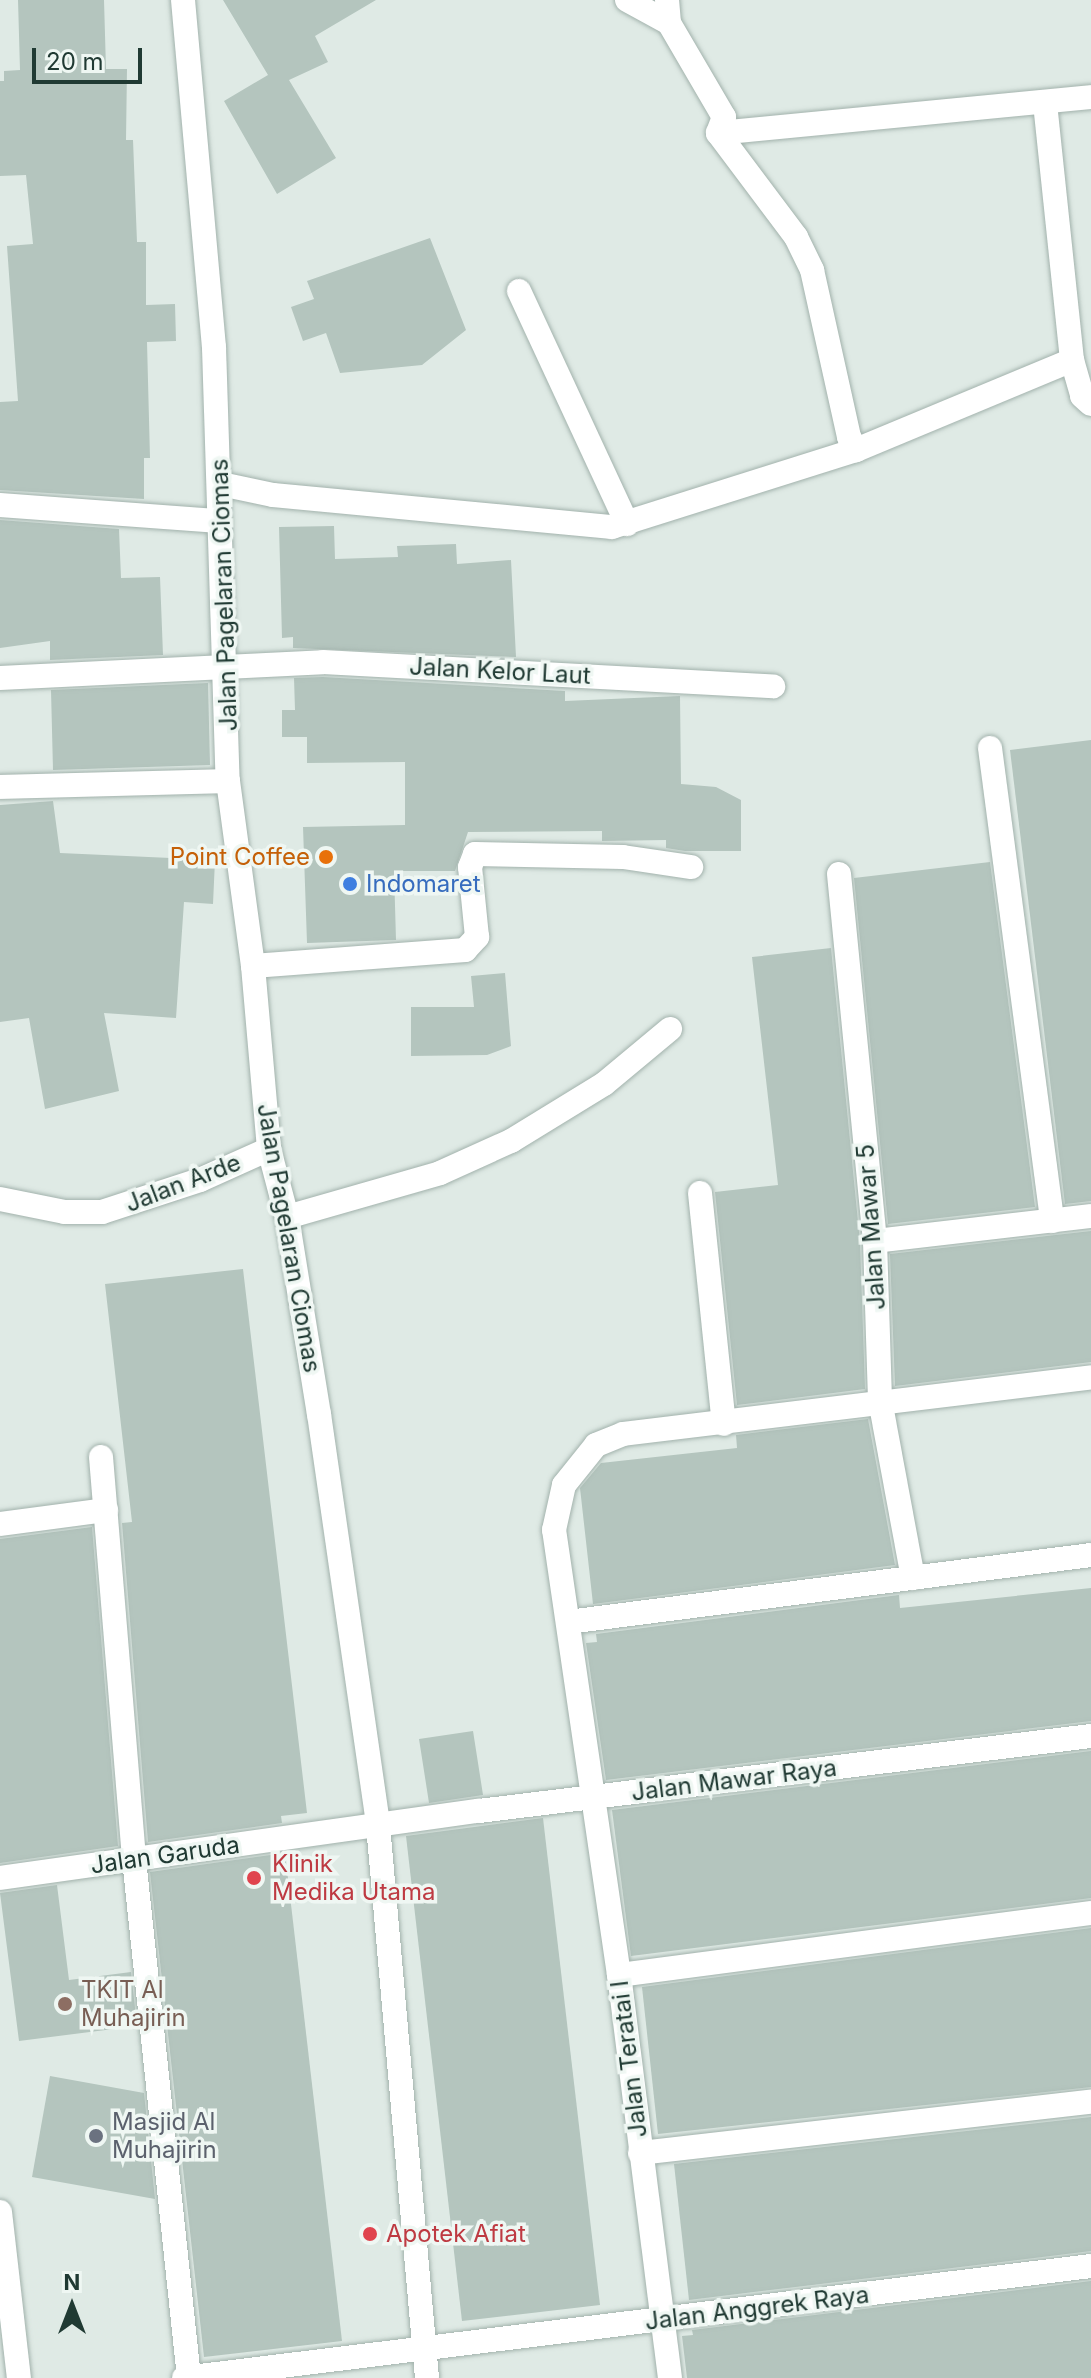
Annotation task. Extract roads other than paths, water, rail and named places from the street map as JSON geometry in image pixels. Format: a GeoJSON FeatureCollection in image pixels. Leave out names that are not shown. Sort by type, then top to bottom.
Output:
{"type":"FeatureCollection","features":[{"type":"Feature","properties":{"kind":"street","name":"Jalan Pagelaran Ciomas"},"geometry":{"type":"LineString","coordinates":[[183,0],[214,347],[227,665],[228,781],[253,966],[269,1149],[287,1217],[378,1825],[427,2378]]}},
{"type":"Feature","properties":{"kind":"street"},"geometry":{"type":"LineString","coordinates":[[627,0],[668,12],[724,117],[718,133]]}},
{"type":"Feature","properties":{"kind":"street"},"geometry":{"type":"LineString","coordinates":[[718,133],[1091,97]]}},
{"type":"Feature","properties":{"kind":"street"},"geometry":{"type":"LineString","coordinates":[[1045,102],[1072,360],[1082,396],[1091,404]]}},
{"type":"Feature","properties":{"kind":"street"},"geometry":{"type":"LineString","coordinates":[[718,133],[796,237],[812,270],[849,437],[856,450]]}},
{"type":"Feature","properties":{"kind":"street"},"geometry":{"type":"LineString","coordinates":[[519,291],[627,524]]}},
{"type":"Feature","properties":{"kind":"street"},"geometry":{"type":"LineString","coordinates":[[221,484],[273,495],[586,529],[627,524],[856,450],[1072,360]]}},
{"type":"Feature","properties":{"kind":"street"},"geometry":{"type":"LineString","coordinates":[[0,505],[219,521]]}},
{"type":"Feature","properties":{"kind":"street","name":"Jalan Kelor Laut"},"geometry":{"type":"LineString","coordinates":[[0,678],[323,662],[773,686]]}},
{"type":"Feature","properties":{"kind":"street"},"geometry":{"type":"LineString","coordinates":[[990,748],[1052,1221]]}},
{"type":"Feature","properties":{"kind":"street"},"geometry":{"type":"LineString","coordinates":[[0,787],[228,781]]}},
{"type":"Feature","properties":{"kind":"street"},"geometry":{"type":"LineString","coordinates":[[253,966],[465,950],[477,937],[470,867],[475,854],[623,857],[691,867]]}},
{"type":"Feature","properties":{"kind":"street","name":"Jalan Mawar 5"},"geometry":{"type":"LineString","coordinates":[[839,874],[875,1241],[880,1400],[913,1578]]}},
{"type":"Feature","properties":{"kind":"street"},"geometry":{"type":"LineString","coordinates":[[287,1217],[440,1173],[511,1141],[604,1084],[670,1029]]}},
{"type":"Feature","properties":{"kind":"street","name":"Jalan Arde"},"geometry":{"type":"LineString","coordinates":[[0,1199],[65,1212],[102,1212],[200,1180],[269,1149]]}},
{"type":"Feature","properties":{"kind":"street"},"geometry":{"type":"LineString","coordinates":[[700,1193],[724,1424]]}},
{"type":"Feature","properties":{"kind":"street"},"geometry":{"type":"LineString","coordinates":[[875,1241],[1091,1216]]}},
{"type":"Feature","properties":{"kind":"street","name":"Jalan Teratai I"},"geometry":{"type":"LineString","coordinates":[[670,2378],[619,1975],[554,1530],[564,1485],[577,1463],[596,1445],[623,1434],[724,1424],[880,1400],[1091,1377]]}},
{"type":"Feature","properties":{"kind":"street"},"geometry":{"type":"LineString","coordinates":[[101,1457],[134,1859],[188,2378]]}},
{"type":"Feature","properties":{"kind":"street"},"geometry":{"type":"LineString","coordinates":[[0,1524],[106,1510]]}},
{"type":"Feature","properties":{"kind":"street"},"geometry":{"type":"LineString","coordinates":[[568,1622],[1091,1555]]}},
{"type":"Feature","properties":{"kind":"street","name":"Jalan Mawar Raya"},"geometry":{"type":"LineString","coordinates":[[378,1825],[1091,1736]]}},
{"type":"Feature","properties":{"kind":"street","name":"Jalan Garuda"},"geometry":{"type":"LineString","coordinates":[[0,1878],[378,1825]]}},
{"type":"Feature","properties":{"kind":"street"},"geometry":{"type":"LineString","coordinates":[[619,1975],[1091,1913]]}},
{"type":"Feature","properties":{"kind":"street"},"geometry":{"type":"LineString","coordinates":[[640,2153],[1091,2102]]}},
{"type":"Feature","properties":{"kind":"street"},"geometry":{"type":"LineString","coordinates":[[0,2221],[19,2378]]}},
{"type":"Feature","properties":{"kind":"street","name":"Jalan Anggrek Raya"},"geometry":{"type":"LineString","coordinates":[[188,2378],[1091,2266]]}},
{"type":"Feature","properties":{"kind":"place","name":"Point Coffee"},"geometry":{"type":"Point","coordinates":[326,857]}},
{"type":"Feature","properties":{"kind":"place","name":"Indomaret"},"geometry":{"type":"Point","coordinates":[350,884]}},
{"type":"Feature","properties":{"kind":"place","name":"Klinik Medika Utama"},"geometry":{"type":"Point","coordinates":[254,1878]}},
{"type":"Feature","properties":{"kind":"place","name":"TKIT Al Muhajirin"},"geometry":{"type":"Point","coordinates":[65,2004]}},
{"type":"Feature","properties":{"kind":"place","name":"Masjid Al Muhajirin"},"geometry":{"type":"Point","coordinates":[96,2136]}},
{"type":"Feature","properties":{"kind":"place","name":"Apotek Afiat"},"geometry":{"type":"Point","coordinates":[370,2234]}}]}
